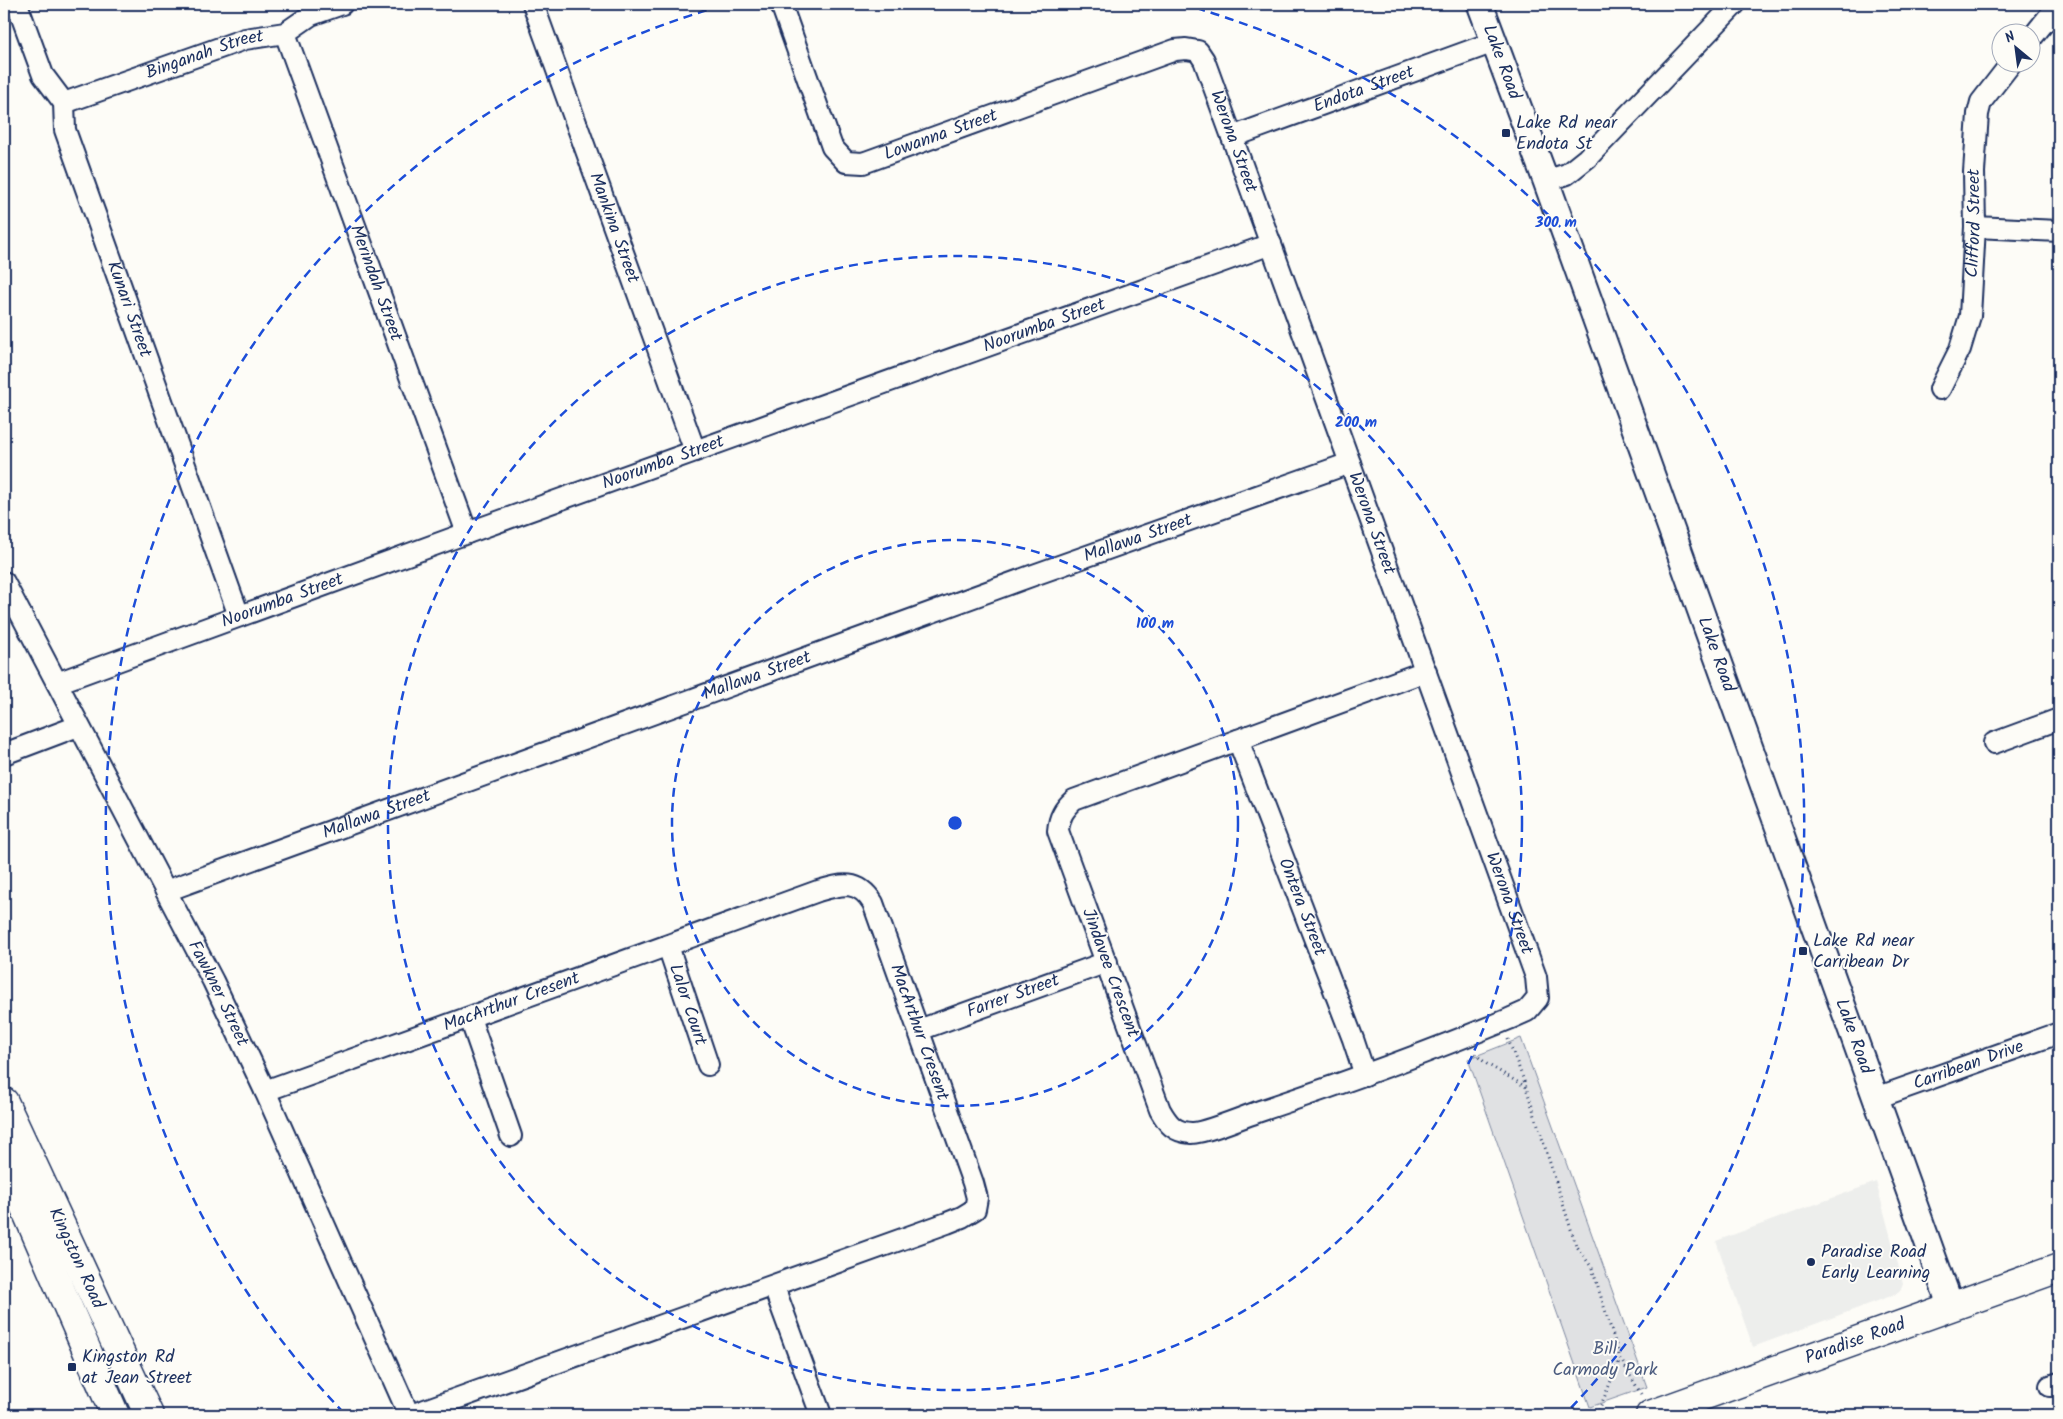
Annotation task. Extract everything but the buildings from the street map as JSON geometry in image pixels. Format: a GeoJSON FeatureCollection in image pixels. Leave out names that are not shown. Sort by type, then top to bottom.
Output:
{"type":"FeatureCollection","features":[{"type":"Feature","properties":{"kind":"main road","name":"Kingston Road"},"geometry":{"type":"LineString","coordinates":[[4,1102],[149,1415]]}},
{"type":"Feature","properties":{"kind":"main road","name":"Kingston Road"},"geometry":{"type":"LineString","coordinates":[[4,1160],[115,1415]]}},
{"type":"Feature","properties":{"kind":"main road","name":"Paradise Road"},"geometry":{"type":"LineString","coordinates":[[1645,1405],[1951,1307],[2059,1268]]}},
{"type":"Feature","properties":{"kind":"street"},"geometry":{"type":"LineString","coordinates":[[17,4],[43,75],[64,104]]}},
{"type":"Feature","properties":{"kind":"street","name":"Binganah Street"},"geometry":{"type":"LineString","coordinates":[[64,104],[245,39],[285,33],[312,15],[342,4]]}},
{"type":"Feature","properties":{"kind":"street","name":"Mankina Street"},"geometry":{"type":"LineString","coordinates":[[533,4],[695,451]]}},
{"type":"Feature","properties":{"kind":"street","name":"Lowanna Street"},"geometry":{"type":"LineString","coordinates":[[781,4],[832,147],[846,162],[864,163],[1175,50],[1198,51]]}},
{"type":"Feature","properties":{"kind":"street","name":"Lake Road"},"geometry":{"type":"LineString","coordinates":[[1480,4],[1546,181],[1951,1307]]}},
{"type":"Feature","properties":{"kind":"street"},"geometry":{"type":"LineString","coordinates":[[1546,181],[1567,174],[1587,158],[1734,4]]}},
{"type":"Feature","properties":{"kind":"street"},"geometry":{"type":"LineString","coordinates":[[2040,28],[2059,4]]}},
{"type":"Feature","properties":{"kind":"street","name":"Merindah Street"},"geometry":{"type":"LineString","coordinates":[[285,33],[467,533]]}},
{"type":"Feature","properties":{"kind":"street","name":"Endota Street"},"geometry":{"type":"LineString","coordinates":[[1232,137],[1494,42]]}},
{"type":"Feature","properties":{"kind":"street","name":"Werona Street"},"geometry":{"type":"LineString","coordinates":[[1198,51],[1204,60],[1536,977],[1538,998]]}},
{"type":"Feature","properties":{"kind":"street","name":"Clifford Street"},"geometry":{"type":"LineString","coordinates":[[1940,389],[1960,349],[1970,316],[1975,227],[1974,172],[1978,114],[1981,102],[2004,72]]}},
{"type":"Feature","properties":{"kind":"street","name":"Kunari Street"},"geometry":{"type":"LineString","coordinates":[[64,104],[65,130],[239,616]]}},
{"type":"Feature","properties":{"kind":"street"},"geometry":{"type":"LineString","coordinates":[[1975,227],[2059,231]]}},
{"type":"Feature","properties":{"kind":"street","name":"Noorumba Street"},"geometry":{"type":"LineString","coordinates":[[57,683],[467,533],[1271,244]]}},
{"type":"Feature","properties":{"kind":"street","name":"Mallawa Street"},"geometry":{"type":"LineString","coordinates":[[166,891],[1031,576],[1350,463]]}},
{"type":"Feature","properties":{"kind":"street","name":"Fawkner Street"},"geometry":{"type":"LineString","coordinates":[[4,582],[213,981],[265,1091],[410,1415]]}},
{"type":"Feature","properties":{"kind":"street","name":"Jindavee Crescent"},"geometry":{"type":"LineString","coordinates":[[1426,671],[1074,800],[1064,809],[1059,821],[1058,831],[1160,1110],[1166,1122],[1175,1131],[1193,1134],[1365,1075],[1510,1020],[1527,1010],[1538,998]]}},
{"type":"Feature","properties":{"kind":"street"},"geometry":{"type":"LineString","coordinates":[[1994,742],[2059,719]]}},
{"type":"Feature","properties":{"kind":"street"},"geometry":{"type":"LineString","coordinates":[[4,754],[78,726]]}},
{"type":"Feature","properties":{"kind":"street","name":"Ontera Street"},"geometry":{"type":"LineString","coordinates":[[1238,740],[1365,1075]]}},
{"type":"Feature","properties":{"kind":"street","name":"MacArthur Cresent"},"geometry":{"type":"LineString","coordinates":[[265,1091],[818,891],[837,886],[859,887],[873,904],[973,1184],[977,1198],[974,1209],[948,1223],[774,1287],[410,1415]]}},
{"type":"Feature","properties":{"kind":"street","name":"Lalor Court"},"geometry":{"type":"LineString","coordinates":[[668,946],[708,1065]]}},
{"type":"Feature","properties":{"kind":"street","name":"Farrer Street"},"geometry":{"type":"LineString","coordinates":[[919,1030],[1106,962]]}},
{"type":"Feature","properties":{"kind":"street"},"geometry":{"type":"LineString","coordinates":[[470,1018],[512,1136]]}},
{"type":"Feature","properties":{"kind":"street","name":"Carribean Drive"},"geometry":{"type":"LineString","coordinates":[[1876,1098],[2059,1033]]}},
{"type":"Feature","properties":{"kind":"street"},"geometry":{"type":"LineString","coordinates":[[774,1287],[821,1415]]}},
{"type":"Feature","properties":{"kind":"path"},"geometry":{"type":"LineString","coordinates":[[1508,1039],[1526,1086],[1576,1245],[1592,1268],[1620,1358],[1645,1405]]}},
{"type":"Feature","properties":{"kind":"path"},"geometry":{"type":"LineString","coordinates":[[1473,1052],[1487,1064],[1526,1086]]}},
{"type":"Feature","properties":{"kind":"path"},"geometry":{"type":"LineString","coordinates":[[1599,1410],[1620,1358]]}},
{"type":"Feature","properties":{"kind":"shaded area","name":"Paradise Road Early Learning"},"geometry":{"type":"Polygon","coordinates":[[[1876,1182],[1903,1283],[1899,1293],[1753,1347],[1716,1241],[1876,1182]]]}},
{"type":"Feature","properties":{"kind":"green space","name":"Bill Carmody Park"},"geometry":{"type":"Polygon","coordinates":[[[1521,1038],[1647,1387],[1590,1407],[1468,1059],[1521,1038]]]}},
{"type":"Feature","properties":{"kind":"place","name":"Lake Rd near Endota St"},"geometry":{"type":"Point","coordinates":[1506,133]}},
{"type":"Feature","properties":{"kind":"place","name":"Lake Rd near Carribean Dr"},"geometry":{"type":"Point","coordinates":[1803,951]}},
{"type":"Feature","properties":{"kind":"place","name":"Paradise Road Early Learning"},"geometry":{"type":"Point","coordinates":[1811,1262]}},
{"type":"Feature","properties":{"kind":"place","name":"Kingston Rd at Jean Street"},"geometry":{"type":"Point","coordinates":[72,1367]}}]}
